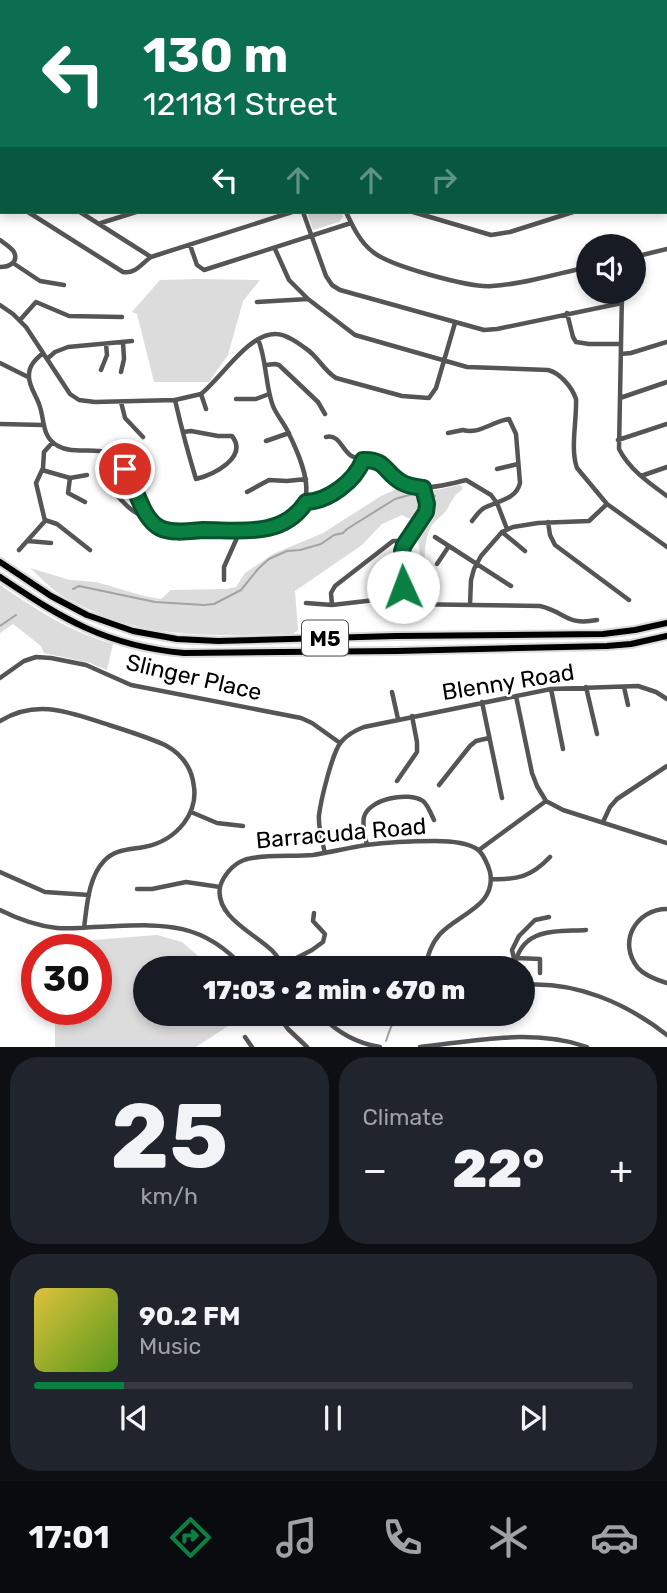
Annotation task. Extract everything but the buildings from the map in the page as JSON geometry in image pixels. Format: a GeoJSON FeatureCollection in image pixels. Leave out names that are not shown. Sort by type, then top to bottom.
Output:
{"type":"FeatureCollection","features":[{"type":"Feature","properties":{"kind":"main road","name":"M5"},"geometry":{"type":"LineString","coordinates":[[0,562],[51,596],[96,619],[140,633],[177,639],[603,634],[635,631],[667,623]]}},
{"type":"Feature","properties":{"kind":"main road","name":"M5"},"geometry":{"type":"LineString","coordinates":[[0,577],[83,628],[134,645],[175,652],[593,647],[667,636]]}},
{"type":"Feature","properties":{"kind":"street"},"geometry":{"type":"LineString","coordinates":[[31,214],[123,272],[134,271],[151,257],[286,214]]}},
{"type":"Feature","properties":{"kind":"street"},"geometry":{"type":"LineString","coordinates":[[83,214],[151,257]]}},
{"type":"Feature","properties":{"kind":"street"},"geometry":{"type":"LineString","coordinates":[[100,224],[130,214]]}},
{"type":"Feature","properties":{"kind":"street"},"geometry":{"type":"LineString","coordinates":[[304,214],[326,276],[335,288],[456,323],[490,330],[616,304]]}},
{"type":"Feature","properties":{"kind":"street"},"geometry":{"type":"LineString","coordinates":[[347,214],[362,241],[375,255],[464,284],[506,285],[576,270]]}},
{"type":"Feature","properties":{"kind":"street"},"geometry":{"type":"LineString","coordinates":[[420,214],[491,235],[510,232],[567,214]]}},
{"type":"Feature","properties":{"kind":"street"},"geometry":{"type":"LineString","coordinates":[[190,245],[197,265],[204,270],[351,223]]}},
{"type":"Feature","properties":{"kind":"street"},"geometry":{"type":"LineString","coordinates":[[0,240],[14,253],[13,263]]}},
{"type":"Feature","properties":{"kind":"street"},"geometry":{"type":"LineString","coordinates":[[275,249],[289,280],[352,334],[472,368],[548,370],[558,374],[576,399],[576,467],[607,504],[667,547]]}},
{"type":"Feature","properties":{"kind":"street"},"geometry":{"type":"LineString","coordinates":[[646,254],[667,249]]}},
{"type":"Feature","properties":{"kind":"street"},"geometry":{"type":"LineString","coordinates":[[0,267],[13,263]]}},
{"type":"Feature","properties":{"kind":"street"},"geometry":{"type":"LineString","coordinates":[[13,263],[40,281],[64,285]]}},
{"type":"Feature","properties":{"kind":"street"},"geometry":{"type":"LineString","coordinates":[[257,302],[308,299]]}},
{"type":"Feature","properties":{"kind":"street"},"geometry":{"type":"LineString","coordinates":[[20,320],[36,302],[69,316],[122,317]]}},
{"type":"Feature","properties":{"kind":"street"},"geometry":{"type":"LineString","coordinates":[[0,304],[20,320],[70,394],[84,402],[174,400],[201,394],[248,345],[273,334],[283,335],[313,353],[328,373],[336,378],[394,394],[429,398],[434,393],[456,323]]}},
{"type":"Feature","properties":{"kind":"street"},"geometry":{"type":"LineString","coordinates":[[622,304],[619,449],[641,476],[667,496]]}},
{"type":"Feature","properties":{"kind":"street"},"geometry":{"type":"LineString","coordinates":[[567,313],[576,342],[621,344]]}},
{"type":"Feature","properties":{"kind":"street"},"geometry":{"type":"LineString","coordinates":[[101,481],[131,511],[147,517],[167,530],[263,529],[285,523],[295,517],[306,502],[306,479],[289,433],[269,394],[266,365],[258,339]]}},
{"type":"Feature","properties":{"kind":"street"},"geometry":{"type":"LineString","coordinates":[[47,359],[55,352],[68,347],[132,341]]}},
{"type":"Feature","properties":{"kind":"street"},"geometry":{"type":"LineString","coordinates":[[121,372],[124,359],[123,342]]}},
{"type":"Feature","properties":{"kind":"street"},"geometry":{"type":"LineString","coordinates":[[621,354],[667,342]]}},
{"type":"Feature","properties":{"kind":"street"},"geometry":{"type":"LineString","coordinates":[[101,370],[107,355],[106,344]]}},
{"type":"Feature","properties":{"kind":"street"},"geometry":{"type":"LineString","coordinates":[[43,353],[33,362],[28,377],[41,409],[43,425],[52,443],[71,451],[101,451],[115,457],[131,478],[147,517]]}},
{"type":"Feature","properties":{"kind":"street"},"geometry":{"type":"LineString","coordinates":[[0,363],[28,377]]}},
{"type":"Feature","properties":{"kind":"street"},"geometry":{"type":"LineString","coordinates":[[266,365],[275,364],[282,368],[318,402],[325,414]]}},
{"type":"Feature","properties":{"kind":"street"},"geometry":{"type":"LineString","coordinates":[[620,398],[667,382]]}},
{"type":"Feature","properties":{"kind":"street"},"geometry":{"type":"LineString","coordinates":[[201,394],[206,409]]}},
{"type":"Feature","properties":{"kind":"street"},"geometry":{"type":"LineString","coordinates":[[236,398],[256,399],[269,394]]}},
{"type":"Feature","properties":{"kind":"street"},"geometry":{"type":"LineString","coordinates":[[174,400],[196,479],[215,473],[227,464],[236,449],[235,439],[231,435],[183,432]]}},
{"type":"Feature","properties":{"kind":"street"},"geometry":{"type":"LineString","coordinates":[[121,402],[125,418],[144,437]]}},
{"type":"Feature","properties":{"kind":"street"},"geometry":{"type":"LineString","coordinates":[[448,433],[477,430],[506,419],[510,420],[516,434],[519,489],[504,501],[482,510],[472,521]]}},
{"type":"Feature","properties":{"kind":"street"},"geometry":{"type":"LineString","coordinates":[[0,424],[43,425]]}},
{"type":"Feature","properties":{"kind":"street"},"geometry":{"type":"LineString","coordinates":[[618,440],[667,424]]}},
{"type":"Feature","properties":{"kind":"street"},"geometry":{"type":"LineString","coordinates":[[266,441],[289,433]]}},
{"type":"Feature","properties":{"kind":"street"},"geometry":{"type":"LineString","coordinates":[[326,437],[335,437],[348,454],[363,460],[376,460],[400,481],[423,488],[454,483]]}},
{"type":"Feature","properties":{"kind":"street"},"geometry":{"type":"LineString","coordinates":[[19,550],[45,520],[36,485],[43,470],[44,452],[52,443]]}},
{"type":"Feature","properties":{"kind":"street"},"geometry":{"type":"LineString","coordinates":[[306,502],[321,499],[338,489],[358,472],[363,460]]}},
{"type":"Feature","properties":{"kind":"street"},"geometry":{"type":"LineString","coordinates":[[497,469],[518,464]]}},
{"type":"Feature","properties":{"kind":"street"},"geometry":{"type":"LineString","coordinates":[[641,476],[667,467]]}},
{"type":"Feature","properties":{"kind":"street"},"geometry":{"type":"LineString","coordinates":[[43,470],[69,478],[87,475]]}},
{"type":"Feature","properties":{"kind":"street"},"geometry":{"type":"LineString","coordinates":[[69,478],[68,493],[85,502]]}},
{"type":"Feature","properties":{"kind":"street"},"geometry":{"type":"LineString","coordinates":[[247,492],[269,480],[306,479]]}},
{"type":"Feature","properties":{"kind":"street"},"geometry":{"type":"LineString","coordinates":[[447,484],[466,480],[486,491],[497,503],[504,530],[525,551]]}},
{"type":"Feature","properties":{"kind":"street"},"geometry":{"type":"LineString","coordinates":[[401,604],[401,556],[404,545],[426,512],[423,488]]}},
{"type":"Feature","properties":{"kind":"street"},"geometry":{"type":"LineString","coordinates":[[470,605],[471,580],[476,564],[504,530],[548,522],[589,522],[607,504]]}},
{"type":"Feature","properties":{"kind":"street"},"geometry":{"type":"LineString","coordinates":[[45,520],[57,524],[90,550]]}},
{"type":"Feature","properties":{"kind":"street"},"geometry":{"type":"LineString","coordinates":[[548,522],[555,545],[629,600]]}},
{"type":"Feature","properties":{"kind":"street"},"geometry":{"type":"LineString","coordinates":[[225,580],[224,568],[240,531]]}},
{"type":"Feature","properties":{"kind":"street"},"geometry":{"type":"LineString","coordinates":[[436,537],[511,586]]}},
{"type":"Feature","properties":{"kind":"street"},"geometry":{"type":"LineString","coordinates":[[332,605],[331,593],[334,586],[393,541],[397,540],[404,545]]}},
{"type":"Feature","properties":{"kind":"street"},"geometry":{"type":"LineString","coordinates":[[27,541],[51,543]]}},
{"type":"Feature","properties":{"kind":"street"},"geometry":{"type":"LineString","coordinates":[[438,564],[449,546]]}},
{"type":"Feature","properties":{"kind":"street"},"geometry":{"type":"LineString","coordinates":[[306,603],[332,605],[369,600],[401,604],[540,606],[570,620],[597,620]]}},
{"type":"Feature","properties":{"kind":"street","name":"Slinger Place"},"geometry":{"type":"LineString","coordinates":[[0,678],[30,659],[51,658],[94,667],[131,685],[301,718],[340,743]]}},
{"type":"Feature","properties":{"kind":"street","name":"Blenny Road"},"geometry":{"type":"LineString","coordinates":[[340,743],[351,733],[364,727],[551,689],[638,686],[667,699]]}},
{"type":"Feature","properties":{"kind":"street"},"geometry":{"type":"LineString","coordinates":[[586,687],[597,734]]}},
{"type":"Feature","properties":{"kind":"street"},"geometry":{"type":"LineString","coordinates":[[624,687],[628,705]]}},
{"type":"Feature","properties":{"kind":"street"},"geometry":{"type":"LineString","coordinates":[[551,689],[563,749]]}},
{"type":"Feature","properties":{"kind":"street"},"geometry":{"type":"LineString","coordinates":[[392,692],[398,719]]}},
{"type":"Feature","properties":{"kind":"street"},"geometry":{"type":"LineString","coordinates":[[516,696],[532,773],[546,801],[563,810],[667,843]]}},
{"type":"Feature","properties":{"kind":"street"},"geometry":{"type":"LineString","coordinates":[[482,702],[502,798]]}},
{"type":"Feature","properties":{"kind":"street"},"geometry":{"type":"LineString","coordinates":[[0,721],[30,709],[58,710],[165,745],[184,760],[192,776],[195,794],[191,812],[177,832],[156,844],[126,849],[111,855],[99,868],[89,895],[84,928]]}},
{"type":"Feature","properties":{"kind":"street"},"geometry":{"type":"LineString","coordinates":[[397,781],[417,752],[412,716]]}},
{"type":"Feature","properties":{"kind":"street"},"geometry":{"type":"LineString","coordinates":[[439,785],[470,746],[476,741],[489,738]]}},
{"type":"Feature","properties":{"kind":"street"},"geometry":{"type":"LineString","coordinates":[[325,853],[319,814],[340,743]]}},
{"type":"Feature","properties":{"kind":"street"},"geometry":{"type":"LineString","coordinates":[[603,822],[617,799],[667,766]]}},
{"type":"Feature","properties":{"kind":"street"},"geometry":{"type":"LineString","coordinates":[[367,845],[364,816],[371,806],[380,801],[408,797],[420,799],[426,804],[434,820]]}},
{"type":"Feature","properties":{"kind":"street"},"geometry":{"type":"LineString","coordinates":[[428,956],[437,937],[482,902],[488,893],[491,879],[479,850],[546,801]]}},
{"type":"Feature","properties":{"kind":"street"},"geometry":{"type":"LineString","coordinates":[[191,812],[217,822],[243,826]]}},
{"type":"Feature","properties":{"kind":"street","name":"Barracuda Road"},"geometry":{"type":"LineString","coordinates":[[220,887],[233,866],[255,858],[325,853],[401,841],[443,841],[460,843],[479,850]]}},
{"type":"Feature","properties":{"kind":"street"},"geometry":{"type":"LineString","coordinates":[[491,879],[519,878],[532,872],[550,857]]}},
{"type":"Feature","properties":{"kind":"street"},"geometry":{"type":"LineString","coordinates":[[0,873],[46,892],[89,895]]}},
{"type":"Feature","properties":{"kind":"street"},"geometry":{"type":"LineString","coordinates":[[137,889],[152,889],[186,882],[220,887],[222,904],[229,915],[270,947],[276,956]]}},
{"type":"Feature","properties":{"kind":"street"},"geometry":{"type":"LineString","coordinates":[[667,909],[653,910],[641,917],[630,936],[631,955],[640,970],[649,977],[667,983]]}},
{"type":"Feature","properties":{"kind":"street"},"geometry":{"type":"LineString","coordinates":[[0,910],[27,922],[58,928],[143,925],[180,927],[210,939],[232,956]]}},
{"type":"Feature","properties":{"kind":"street"},"geometry":{"type":"LineString","coordinates":[[302,956],[323,942],[325,934],[313,921],[314,913]]}},
{"type":"Feature","properties":{"kind":"street"},"geometry":{"type":"LineString","coordinates":[[513,956],[512,950],[519,936],[535,920],[549,917]]}},
{"type":"Feature","properties":{"kind":"street"},"geometry":{"type":"LineString","coordinates":[[518,956],[523,945],[536,935],[586,930]]}},
{"type":"Feature","properties":{"kind":"street"},"geometry":{"type":"LineString","coordinates":[[535,960],[540,959],[540,973]]}},
{"type":"Feature","properties":{"kind":"street"},"geometry":{"type":"LineString","coordinates":[[535,984],[561,986],[608,999],[634,1012],[667,1035]]}},
{"type":"Feature","properties":{"kind":"street"},"geometry":{"type":"LineString","coordinates":[[286,1026],[307,1047]]}},
{"type":"Feature","properties":{"kind":"street"},"geometry":{"type":"LineString","coordinates":[[332,1026],[348,1037],[380,1047]]}},
{"type":"Feature","properties":{"kind":"street"},"geometry":{"type":"LineString","coordinates":[[420,1047],[533,1036],[587,1047]]}},
{"type":"Feature","properties":{"kind":"street"},"geometry":{"type":"LineString","coordinates":[[244,1037],[253,1047]]}},
{"type":"Feature","properties":{"kind":"shaded area"},"geometry":{"type":"Polygon","coordinates":[[[308,214],[342,214],[343,217],[339,222],[313,230],[308,214]]]}},
{"type":"Feature","properties":{"kind":"shaded area"},"geometry":{"type":"Polygon","coordinates":[[[160,280],[260,280],[243,301],[228,355],[209,382],[154,382],[137,314],[132,312],[160,280]]]}},
{"type":"Feature","properties":{"kind":"shaded area"},"geometry":{"type":"Polygon","coordinates":[[[459,485],[462,490],[433,525],[427,537],[425,560],[432,588],[431,601],[420,598],[423,584],[419,573],[416,522],[402,515],[382,524],[362,545],[295,591],[298,630],[293,634],[188,634],[137,626],[111,619],[65,597],[30,568],[70,580],[96,582],[161,599],[171,590],[227,589],[236,587],[245,573],[273,554],[323,533],[381,496],[397,489],[437,490],[459,485]]]}},
{"type":"Feature","properties":{"kind":"shaded area"},"geometry":{"type":"Polygon","coordinates":[[[0,585],[68,627],[113,644],[107,670],[90,663],[44,653],[41,646],[13,624],[0,633],[0,585]]]}},
{"type":"Feature","properties":{"kind":"shaded area"},"geometry":{"type":"Polygon","coordinates":[[[157,935],[182,942],[198,956],[133,956],[133,1026],[228,1026],[196,1047],[55,1047],[55,1025],[112,1025],[112,939],[157,935]]]}},
{"type":"Feature","properties":{"kind":"waterway"},"geometry":{"type":"LineString","coordinates":[[73,589],[79,586],[155,602],[214,604],[241,590],[269,559],[287,551],[321,544],[395,499],[420,492]]}},
{"type":"Feature","properties":{"kind":"waterway"},"geometry":{"type":"LineString","coordinates":[[427,493],[435,496]]}},
{"type":"Feature","properties":{"kind":"waterway"},"geometry":{"type":"LineString","coordinates":[[0,626],[16,615]]}},
{"type":"Feature","properties":{"kind":"waterway"},"geometry":{"type":"LineString","coordinates":[[386,1041],[392,1026]]}},
{"type":"Feature","properties":{"kind":"route"},"geometry":{"type":"LineString","coordinates":[[125,469],[147,517],[161,528],[174,531],[238,531],[263,529],[285,523],[295,517],[306,502],[328,496],[346,482],[358,472],[363,460],[376,460],[400,481],[423,488],[427,504],[426,512],[402,551],[403,587]]}}]}
